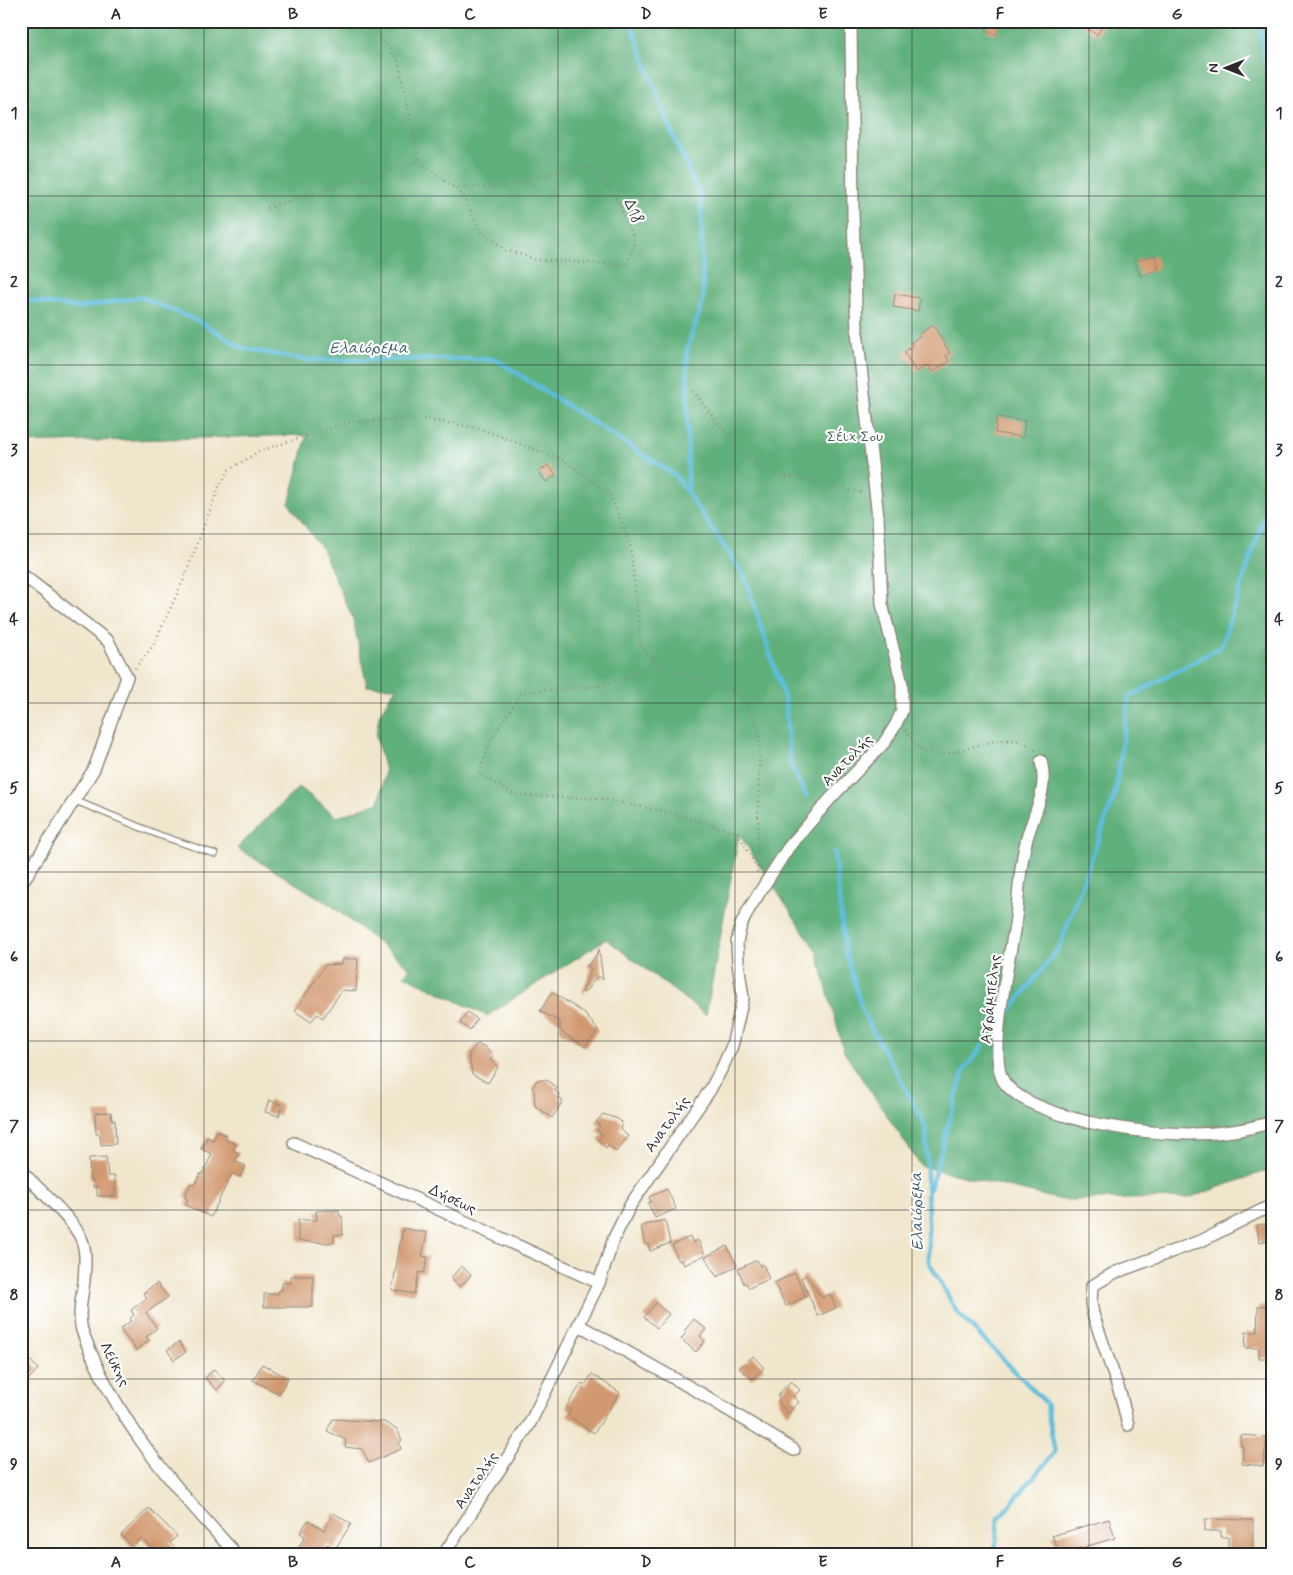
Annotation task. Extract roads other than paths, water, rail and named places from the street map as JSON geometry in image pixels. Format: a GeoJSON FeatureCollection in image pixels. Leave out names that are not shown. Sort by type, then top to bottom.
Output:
{"type":"FeatureCollection","features":[{"type":"Feature","properties":{"kind":"street","name":"Ανατολής"},"geometry":{"type":"LineString","coordinates":[[444,1554],[524,1432],[579,1325],[599,1282],[614,1238],[631,1204],[710,1090],[732,1046],[743,998],[737,942],[741,925],[755,896],[776,864],[800,834],[884,743],[898,721],[902,707],[902,690],[882,604],[876,497],[860,356],[855,288],[851,21]]}},
{"type":"Feature","properties":{"kind":"street"},"geometry":{"type":"LineString","coordinates":[[21,884],[76,801],[94,769],[127,677],[108,641],[24,576]]}},
{"type":"Feature","properties":{"kind":"street","name":"Αγράμπελης"},"geometry":{"type":"LineString","coordinates":[[1042,761],[1044,774],[1043,791],[1025,849],[1000,1014],[1000,1069],[1003,1081],[1016,1094],[1064,1115],[1134,1130],[1208,1134],[1244,1130],[1272,1122]]}},
{"type":"Feature","properties":{"kind":"street","name":"Δήσεως"},"geometry":{"type":"LineString","coordinates":[[294,1143],[599,1282]]}},
{"type":"Feature","properties":{"kind":"street","name":"Λεύκης"},"geometry":{"type":"LineString","coordinates":[[21,1171],[80,1235],[85,1252],[80,1306],[82,1331],[98,1368],[141,1443],[183,1497],[236,1554]]}},
{"type":"Feature","properties":{"kind":"street"},"geometry":{"type":"LineString","coordinates":[[1128,1425],[1121,1396],[1093,1314],[1091,1303],[1092,1286],[1114,1273],[1203,1240],[1272,1205]]}},
{"type":"Feature","properties":{"kind":"street"},"geometry":{"type":"LineString","coordinates":[[579,1325],[702,1394],[794,1450]]}},
{"type":"Feature","properties":{"kind":"lane"},"geometry":{"type":"LineString","coordinates":[[76,801],[159,835],[215,854]]}},
{"type":"Feature","properties":{"kind":"waterway"},"geometry":{"type":"LineString","coordinates":[[630,21],[672,133],[701,198],[703,300],[687,350],[688,492]]}},
{"type":"Feature","properties":{"kind":"waterway"},"geometry":{"type":"LineString","coordinates":[[1259,21],[1272,104]]}},
{"type":"Feature","properties":{"kind":"waterway","name":"Ελαιόρεμα"},"geometry":{"type":"LineString","coordinates":[[21,299],[78,308],[141,297],[202,323],[242,348],[305,360],[495,359],[676,476],[745,577],[785,700],[790,763],[806,796]]}},
{"type":"Feature","properties":{"kind":"waterway"},"geometry":{"type":"LineString","coordinates":[[1008,1013],[1059,948],[1115,794],[1129,697],[1221,647],[1272,493]]}},
{"type":"Feature","properties":{"kind":"waterway","name":"Ελαιόρεμα"},"geometry":{"type":"LineString","coordinates":[[834,852],[845,950],[863,1013],[926,1126],[929,1262],[957,1312],[1046,1403],[1055,1452],[998,1519],[995,1554]]}},
{"type":"Feature","properties":{"kind":"waterway"},"geometry":{"type":"LineString","coordinates":[[930,1189],[964,1070],[983,1046]]}},
{"type":"Feature","properties":{"kind":"park label","name":"Σέιχ Σου"},"geometry":{"type":"Point","coordinates":[855,436]}}]}
